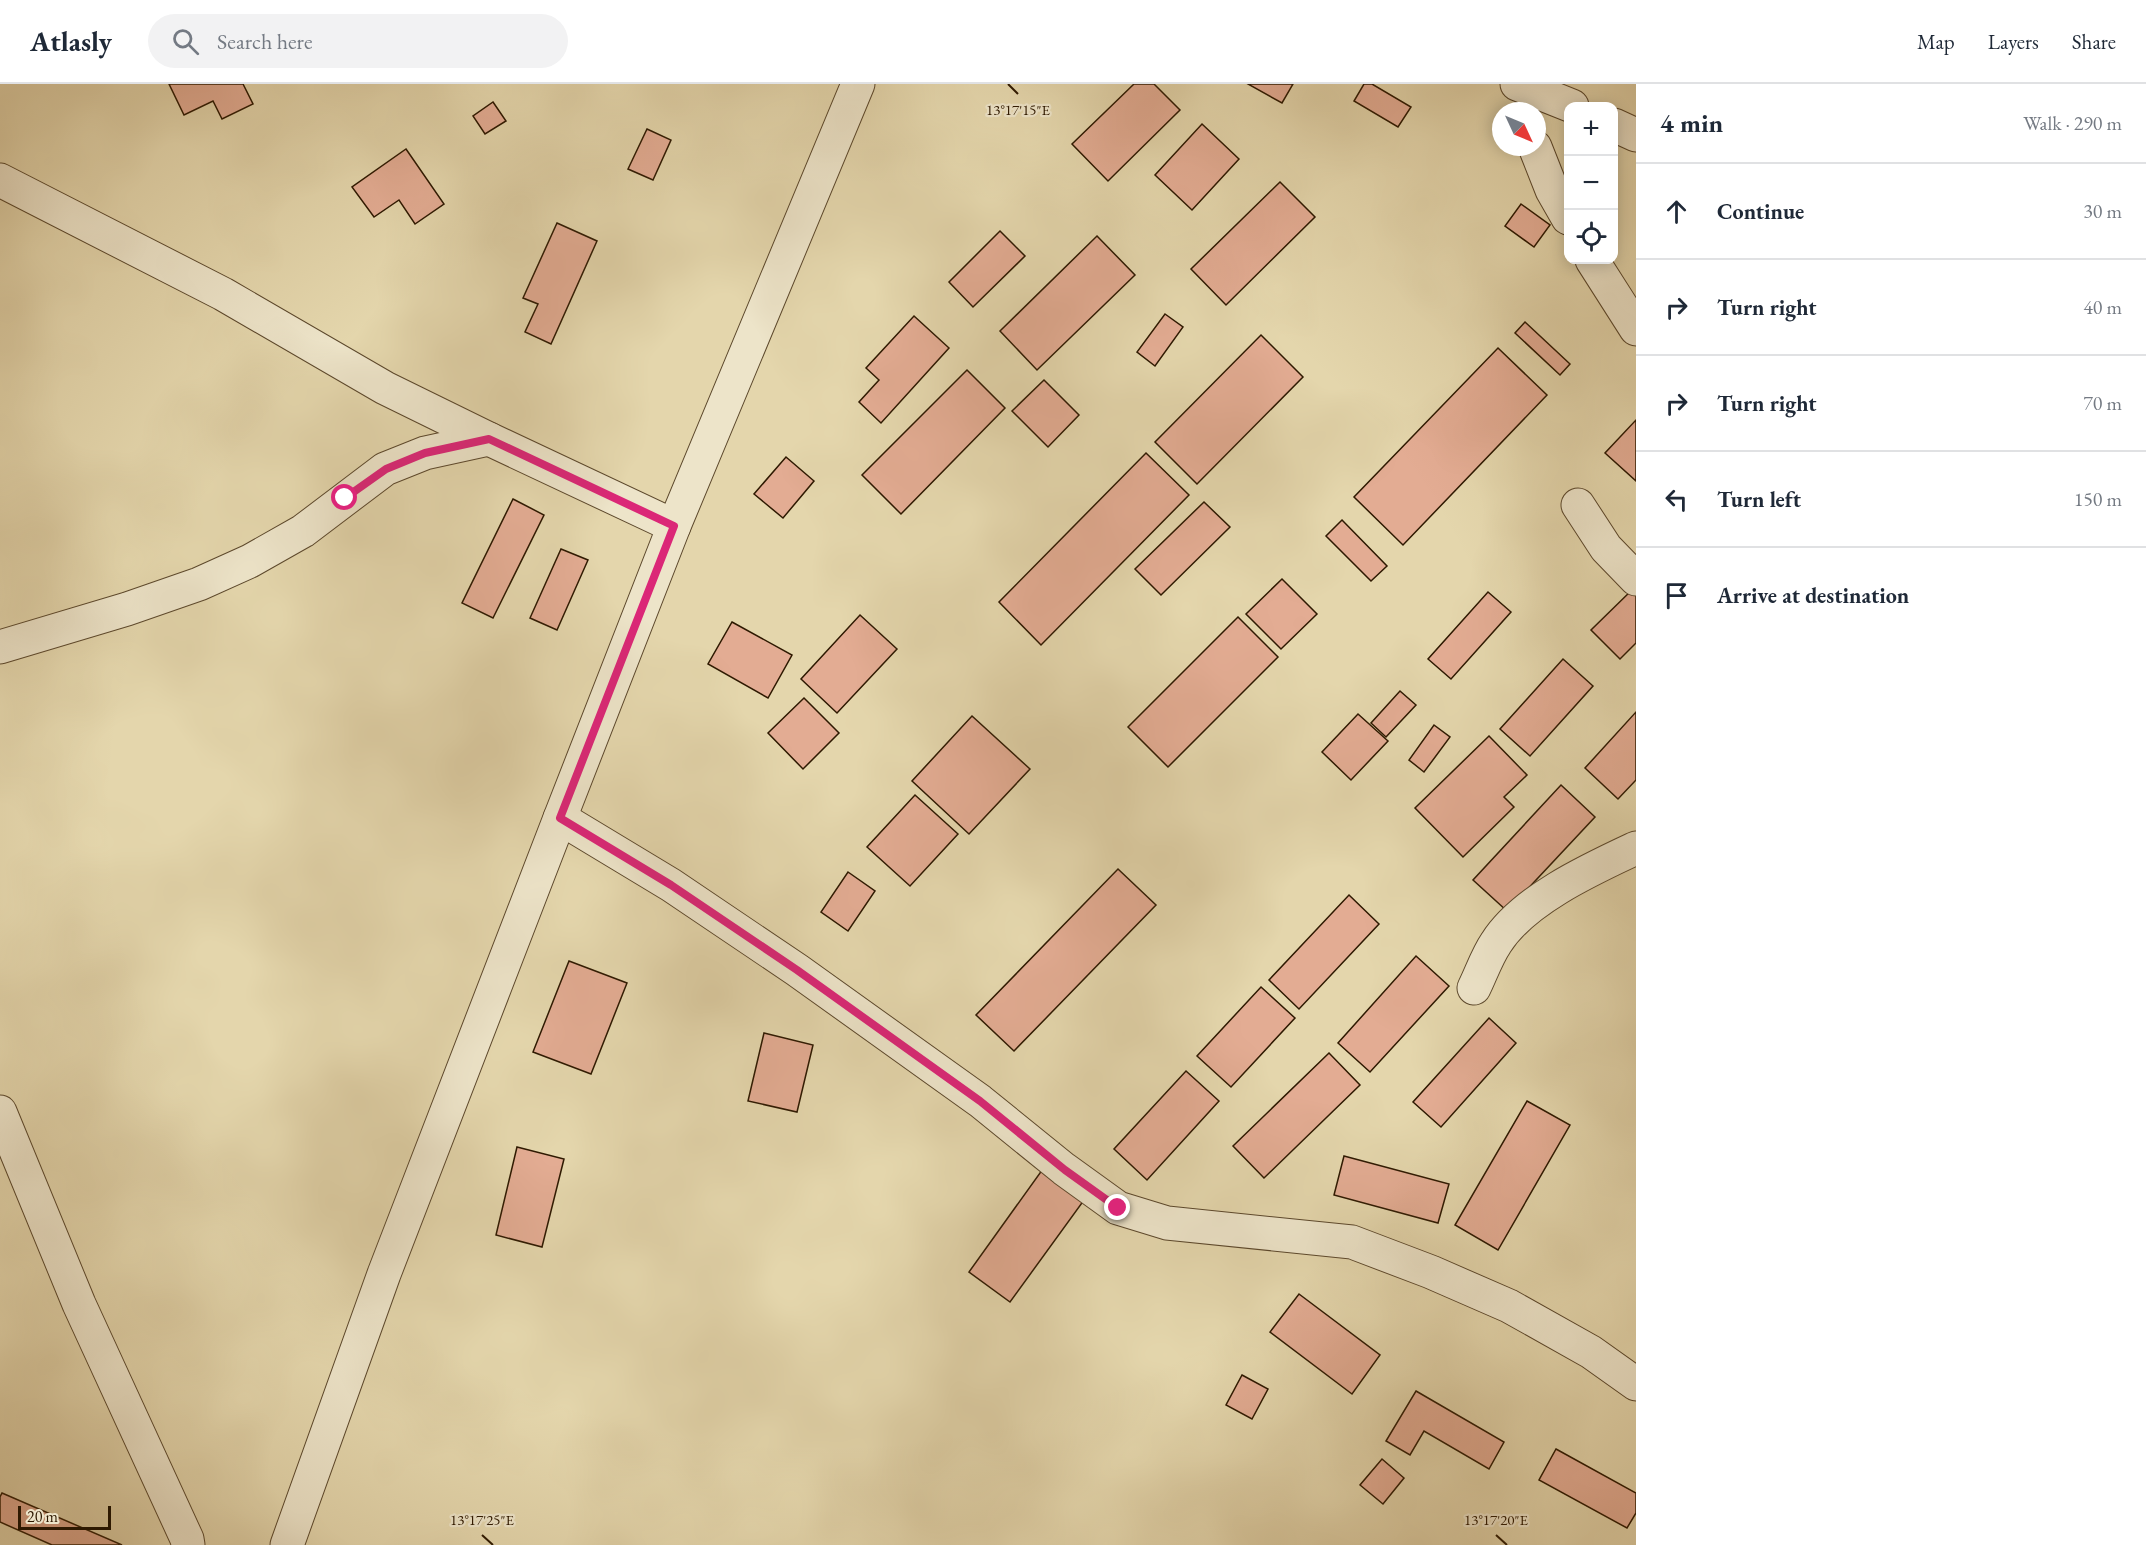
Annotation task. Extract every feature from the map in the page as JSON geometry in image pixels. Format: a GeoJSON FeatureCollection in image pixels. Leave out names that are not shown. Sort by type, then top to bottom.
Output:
{"type":"FeatureCollection","features":[{"type":"Feature","properties":{"kind":"street"},"geometry":{"type":"LineString","coordinates":[[287,1545],[384,1274],[674,526],[858,84]]}},
{"type":"Feature","properties":{"kind":"street"},"geometry":{"type":"LineString","coordinates":[[1522,94],[1564,104]]}},
{"type":"Feature","properties":{"kind":"street"},"geometry":{"type":"LineString","coordinates":[[1618,127],[1636,135]]}},
{"type":"Feature","properties":{"kind":"street"},"geometry":{"type":"LineString","coordinates":[[1539,156],[1552,190],[1564,210]]}},
{"type":"Feature","properties":{"kind":"street"},"geometry":{"type":"LineString","coordinates":[[0,180],[223,294],[386,388],[674,526]]}},
{"type":"Feature","properties":{"kind":"street"},"geometry":{"type":"LineString","coordinates":[[1595,264],[1636,329]]}},
{"type":"Feature","properties":{"kind":"street"},"geometry":{"type":"LineString","coordinates":[[0,646],[127,609],[199,584],[250,561],[303,531],[386,469],[425,453],[489,439]]}},
{"type":"Feature","properties":{"kind":"street"},"geometry":{"type":"LineString","coordinates":[[1578,505],[1606,548],[1636,579]]}},
{"type":"Feature","properties":{"kind":"street"},"geometry":{"type":"LineString","coordinates":[[560,818],[671,885],[797,970],[980,1101],[1065,1170],[1118,1208],[1167,1223],[1352,1242],[1431,1272],[1509,1306],[1591,1352],[1636,1384]]}},
{"type":"Feature","properties":{"kind":"street"},"geometry":{"type":"LineString","coordinates":[[1474,988],[1496,942],[1517,920],[1550,892],[1636,848]]}},
{"type":"Feature","properties":{"kind":"street"},"geometry":{"type":"LineString","coordinates":[[1603,863],[1636,874]]}},
{"type":"Feature","properties":{"kind":"street"},"geometry":{"type":"LineString","coordinates":[[0,1112],[79,1304],[183,1529],[188,1545]]}},
{"type":"Feature","properties":{"kind":"building"},"geometry":{"type":"Polygon","coordinates":[[[169,84],[243,84],[253,104],[222,119],[213,101],[184,115],[169,84]]]}},
{"type":"Feature","properties":{"kind":"building"},"geometry":{"type":"Polygon","coordinates":[[[1134,84],[1154,84],[1180,110],[1108,181],[1072,144],[1134,84]]]}},
{"type":"Feature","properties":{"kind":"building"},"geometry":{"type":"Polygon","coordinates":[[[1248,84],[1293,84],[1282,103],[1248,84]]]}},
{"type":"Feature","properties":{"kind":"building"},"geometry":{"type":"Polygon","coordinates":[[[1364,84],[1372,84],[1411,107],[1398,127],[1354,101],[1364,84]]]}},
{"type":"Feature","properties":{"kind":"building"},"geometry":{"type":"Polygon","coordinates":[[[493,102],[506,121],[485,134],[473,116],[493,102]]]}},
{"type":"Feature","properties":{"kind":"building"},"geometry":{"type":"Polygon","coordinates":[[[1202,124],[1239,159],[1192,210],[1155,175],[1202,124]]]}},
{"type":"Feature","properties":{"kind":"building"},"geometry":{"type":"Polygon","coordinates":[[[647,129],[671,140],[653,180],[628,169],[647,129]]]}},
{"type":"Feature","properties":{"kind":"building"},"geometry":{"type":"Polygon","coordinates":[[[406,149],[444,204],[415,224],[399,200],[374,217],[352,187],[406,149]]]}},
{"type":"Feature","properties":{"kind":"building"},"geometry":{"type":"Polygon","coordinates":[[[1280,182],[1315,217],[1226,305],[1191,269],[1280,182]]]}},
{"type":"Feature","properties":{"kind":"building"},"geometry":{"type":"Polygon","coordinates":[[[1521,204],[1550,225],[1534,247],[1505,226],[1521,204]]]}},
{"type":"Feature","properties":{"kind":"building"},"geometry":{"type":"Polygon","coordinates":[[[557,223],[597,241],[551,344],[525,332],[538,304],[523,298],[557,223]]]}},
{"type":"Feature","properties":{"kind":"building"},"geometry":{"type":"Polygon","coordinates":[[[1000,231],[1025,256],[973,307],[949,282],[1000,231]]]}},
{"type":"Feature","properties":{"kind":"building"},"geometry":{"type":"Polygon","coordinates":[[[1097,236],[1135,275],[1037,370],[1000,331],[1097,236]]]}},
{"type":"Feature","properties":{"kind":"building"},"geometry":{"type":"Polygon","coordinates":[[[1165,314],[1183,327],[1155,366],[1137,352],[1165,314]]]}},
{"type":"Feature","properties":{"kind":"building"},"geometry":{"type":"Polygon","coordinates":[[[914,316],[949,348],[881,423],[859,402],[879,380],[866,368],[914,316]]]}},
{"type":"Feature","properties":{"kind":"building"},"geometry":{"type":"Polygon","coordinates":[[[1525,322],[1570,364],[1560,375],[1515,333],[1525,322]]]}},
{"type":"Feature","properties":{"kind":"building"},"geometry":{"type":"Polygon","coordinates":[[[1261,335],[1303,377],[1197,484],[1155,442],[1261,335]]]}},
{"type":"Feature","properties":{"kind":"building"},"geometry":{"type":"Polygon","coordinates":[[[1498,348],[1547,395],[1403,545],[1354,497],[1498,348]]]}},
{"type":"Feature","properties":{"kind":"building"},"geometry":{"type":"Polygon","coordinates":[[[967,370],[1005,408],[901,514],[862,475],[967,370]]]}},
{"type":"Feature","properties":{"kind":"building"},"geometry":{"type":"Polygon","coordinates":[[[1044,380],[1079,415],[1048,447],[1012,411],[1044,380]]]}},
{"type":"Feature","properties":{"kind":"building"},"geometry":{"type":"Polygon","coordinates":[[[1636,420],[1636,481],[1605,453],[1636,420]]]}},
{"type":"Feature","properties":{"kind":"building"},"geometry":{"type":"Polygon","coordinates":[[[1146,453],[1189,495],[1041,645],[999,602],[1146,453]]]}},
{"type":"Feature","properties":{"kind":"building"},"geometry":{"type":"Polygon","coordinates":[[[786,457],[814,481],[783,518],[754,494],[786,457]]]}},
{"type":"Feature","properties":{"kind":"building"},"geometry":{"type":"Polygon","coordinates":[[[513,499],[544,515],[493,618],[462,603],[513,499]]]}},
{"type":"Feature","properties":{"kind":"building"},"geometry":{"type":"Polygon","coordinates":[[[1204,502],[1230,527],[1161,595],[1135,569],[1204,502]]]}},
{"type":"Feature","properties":{"kind":"building"},"geometry":{"type":"Polygon","coordinates":[[[1342,520],[1387,566],[1371,581],[1326,536],[1342,520]]]}},
{"type":"Feature","properties":{"kind":"building"},"geometry":{"type":"Polygon","coordinates":[[[561,549],[588,560],[557,630],[530,618],[561,549]]]}},
{"type":"Feature","properties":{"kind":"building"},"geometry":{"type":"Polygon","coordinates":[[[1282,579],[1317,614],[1281,649],[1246,614],[1282,579]]]}},
{"type":"Feature","properties":{"kind":"building"},"geometry":{"type":"Polygon","coordinates":[[[1636,586],[1636,643],[1620,659],[1591,630],[1636,586]]]}},
{"type":"Feature","properties":{"kind":"building"},"geometry":{"type":"Polygon","coordinates":[[[1488,592],[1511,612],[1451,679],[1428,659],[1488,592]]]}},
{"type":"Feature","properties":{"kind":"building"},"geometry":{"type":"Polygon","coordinates":[[[860,615],[897,649],[837,713],[801,679],[860,615]]]}},
{"type":"Feature","properties":{"kind":"building"},"geometry":{"type":"Polygon","coordinates":[[[1238,617],[1278,657],[1168,767],[1128,727],[1238,617]]]}},
{"type":"Feature","properties":{"kind":"building"},"geometry":{"type":"Polygon","coordinates":[[[732,622],[792,655],[768,698],[708,664],[732,622]]]}},
{"type":"Feature","properties":{"kind":"building"},"geometry":{"type":"Polygon","coordinates":[[[1563,659],[1593,686],[1530,756],[1500,729],[1563,659]]]}},
{"type":"Feature","properties":{"kind":"building"},"geometry":{"type":"Polygon","coordinates":[[[1400,691],[1416,705],[1386,737],[1371,723],[1400,691]]]}},
{"type":"Feature","properties":{"kind":"building"},"geometry":{"type":"Polygon","coordinates":[[[804,698],[839,733],[803,769],[768,733],[804,698]]]}},
{"type":"Feature","properties":{"kind":"building"},"geometry":{"type":"Polygon","coordinates":[[[1636,712],[1636,780],[1618,799],[1585,768],[1636,712]]]}},
{"type":"Feature","properties":{"kind":"building"},"geometry":{"type":"Polygon","coordinates":[[[1358,714],[1388,741],[1351,780],[1322,752],[1358,714]]]}},
{"type":"Feature","properties":{"kind":"building"},"geometry":{"type":"Polygon","coordinates":[[[972,716],[1030,769],[969,834],[912,781],[972,716]]]}},
{"type":"Feature","properties":{"kind":"building"},"geometry":{"type":"Polygon","coordinates":[[[1434,725],[1450,737],[1424,772],[1409,760],[1434,725]]]}},
{"type":"Feature","properties":{"kind":"building"},"geometry":{"type":"Polygon","coordinates":[[[1489,736],[1527,775],[1504,797],[1514,807],[1463,857],[1415,808],[1489,736]]]}},
{"type":"Feature","properties":{"kind":"building"},"geometry":{"type":"Polygon","coordinates":[[[1561,785],[1595,817],[1507,911],[1473,880],[1561,785]]]}},
{"type":"Feature","properties":{"kind":"building"},"geometry":{"type":"Polygon","coordinates":[[[915,795],[958,834],[910,886],[867,847],[915,795]]]}},
{"type":"Feature","properties":{"kind":"building"},"geometry":{"type":"Polygon","coordinates":[[[1118,869],[1156,905],[1014,1051],[976,1015],[1118,869]]]}},
{"type":"Feature","properties":{"kind":"building"},"geometry":{"type":"Polygon","coordinates":[[[848,872],[875,891],[848,931],[821,912],[848,872]]]}},
{"type":"Feature","properties":{"kind":"building"},"geometry":{"type":"Polygon","coordinates":[[[1349,895],[1379,924],[1299,1009],[1269,980],[1349,895]]]}},
{"type":"Feature","properties":{"kind":"building"},"geometry":{"type":"Polygon","coordinates":[[[1416,956],[1449,986],[1370,1072],[1338,1043],[1416,956]]]}},
{"type":"Feature","properties":{"kind":"building"},"geometry":{"type":"Polygon","coordinates":[[[569,961],[627,983],[591,1074],[533,1052],[569,961]]]}},
{"type":"Feature","properties":{"kind":"building"},"geometry":{"type":"Polygon","coordinates":[[[1261,987],[1295,1018],[1231,1087],[1197,1056],[1261,987]]]}},
{"type":"Feature","properties":{"kind":"building"},"geometry":{"type":"Polygon","coordinates":[[[1489,1018],[1516,1043],[1441,1127],[1413,1102],[1489,1018]]]}},
{"type":"Feature","properties":{"kind":"building"},"geometry":{"type":"Polygon","coordinates":[[[764,1033],[813,1045],[797,1112],[748,1101],[764,1033]]]}},
{"type":"Feature","properties":{"kind":"building"},"geometry":{"type":"Polygon","coordinates":[[[1329,1053],[1360,1085],[1264,1178],[1233,1146],[1329,1053]]]}},
{"type":"Feature","properties":{"kind":"building"},"geometry":{"type":"Polygon","coordinates":[[[1186,1071],[1219,1101],[1147,1180],[1114,1149],[1186,1071]]]}},
{"type":"Feature","properties":{"kind":"building"},"geometry":{"type":"Polygon","coordinates":[[[1527,1101],[1570,1125],[1498,1250],[1455,1225],[1527,1101]]]}},
{"type":"Feature","properties":{"kind":"building"},"geometry":{"type":"Polygon","coordinates":[[[517,1147],[564,1159],[542,1247],[496,1235],[517,1147]]]}},
{"type":"Feature","properties":{"kind":"building"},"geometry":{"type":"Polygon","coordinates":[[[1344,1156],[1449,1184],[1438,1223],[1334,1195],[1344,1156]]]}},
{"type":"Feature","properties":{"kind":"building"},"geometry":{"type":"Polygon","coordinates":[[[1045,1166],[1087,1196],[1010,1302],[969,1272],[1045,1166]]]}},
{"type":"Feature","properties":{"kind":"building"},"geometry":{"type":"Polygon","coordinates":[[[1299,1294],[1380,1355],[1352,1394],[1270,1332],[1299,1294]]]}},
{"type":"Feature","properties":{"kind":"building"},"geometry":{"type":"Polygon","coordinates":[[[1242,1375],[1268,1389],[1252,1419],[1226,1405],[1242,1375]]]}},
{"type":"Feature","properties":{"kind":"building"},"geometry":{"type":"Polygon","coordinates":[[[1416,1391],[1504,1442],[1489,1469],[1424,1431],[1410,1455],[1386,1441],[1416,1391]]]}},
{"type":"Feature","properties":{"kind":"building"},"geometry":{"type":"Polygon","coordinates":[[[1556,1449],[1636,1493],[1636,1513],[1627,1528],[1539,1480],[1556,1449]]]}},
{"type":"Feature","properties":{"kind":"building"},"geometry":{"type":"Polygon","coordinates":[[[1382,1459],[1404,1478],[1383,1504],[1360,1485],[1382,1459]]]}},
{"type":"Feature","properties":{"kind":"building"},"geometry":{"type":"Polygon","coordinates":[[[2,1493],[122,1545],[52,1545],[0,1522],[2,1493]]]}},
{"type":"Feature","properties":{"kind":"route"},"geometry":{"type":"LineString","coordinates":[[345,498],[386,469],[425,453],[489,439],[674,526],[560,818],[671,885],[797,970],[980,1101],[1065,1170],[1118,1208]]}}]}
